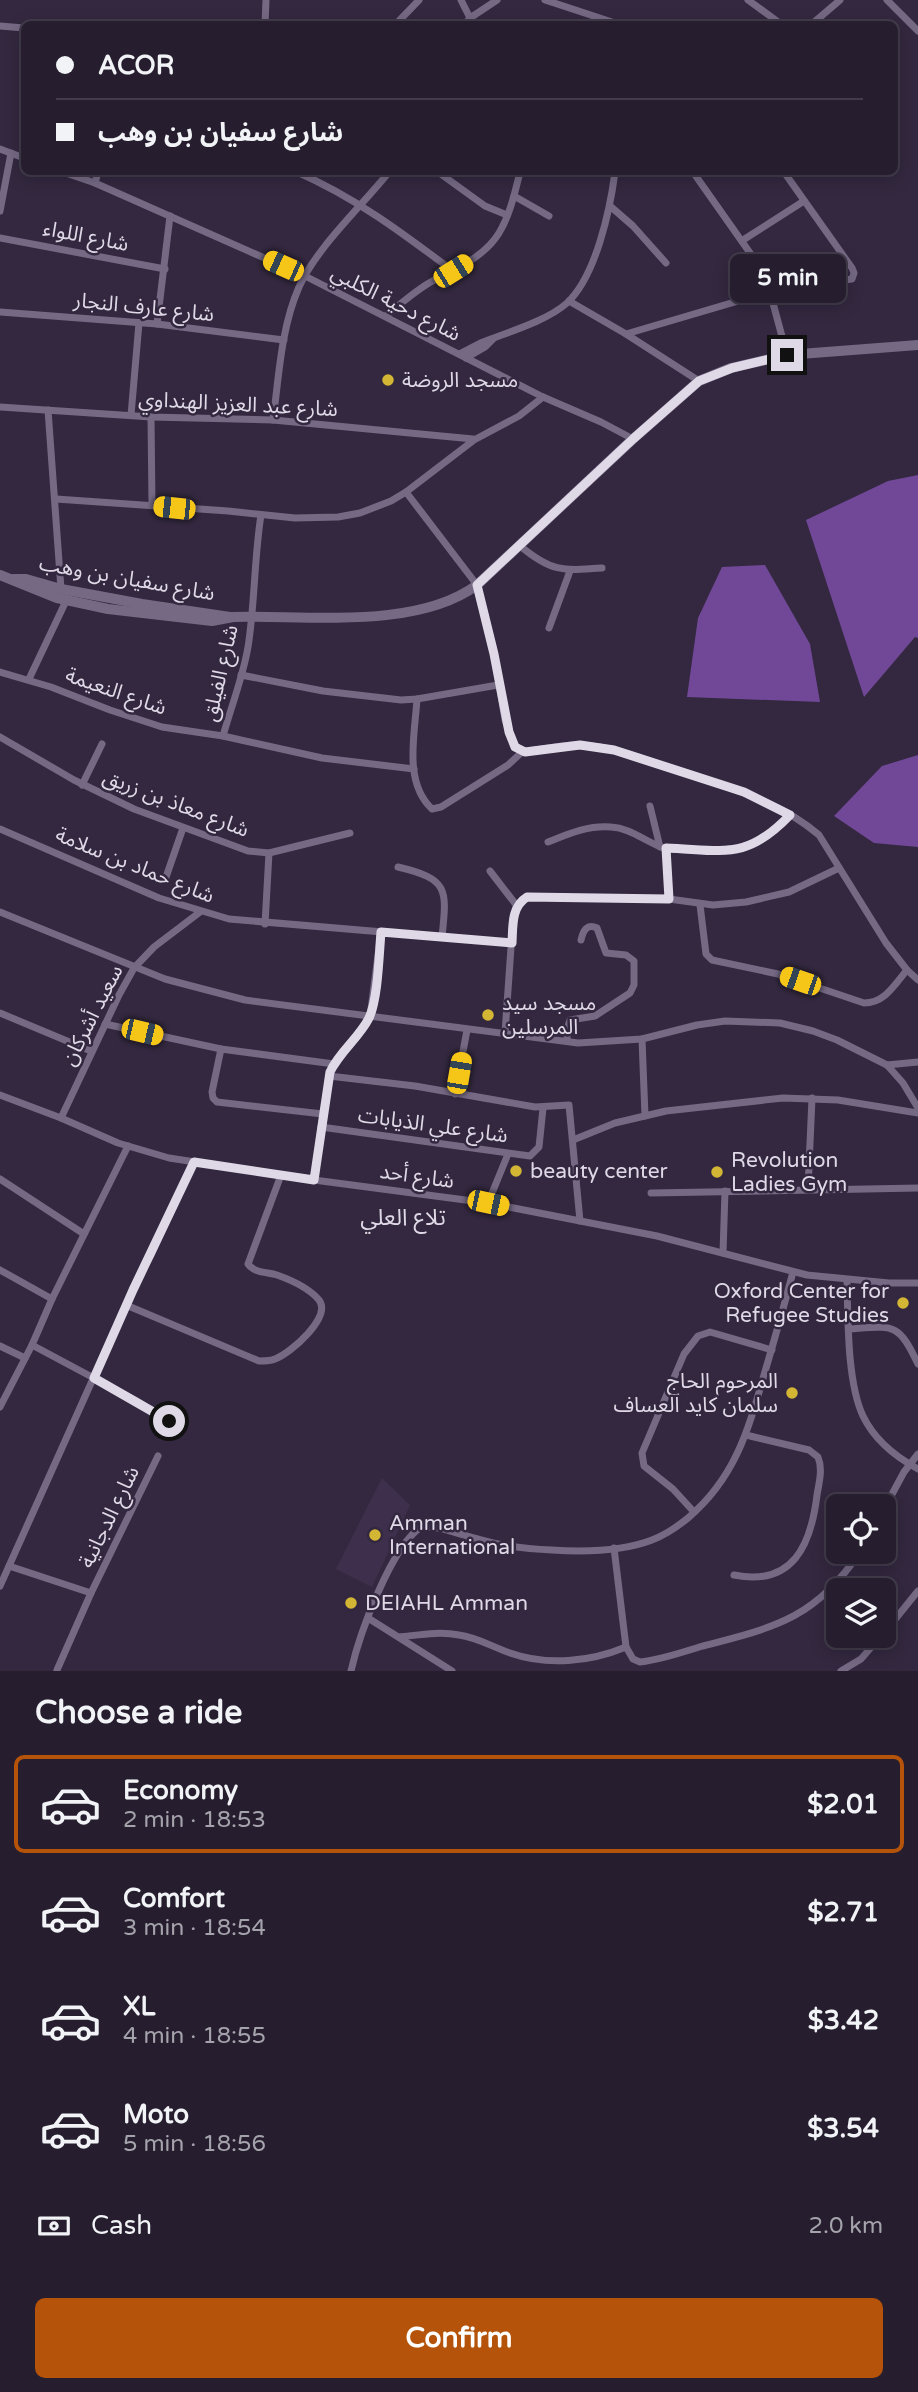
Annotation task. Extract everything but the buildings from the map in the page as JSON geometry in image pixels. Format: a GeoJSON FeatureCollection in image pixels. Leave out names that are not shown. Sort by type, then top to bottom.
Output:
{"type":"FeatureCollection","features":[{"type":"Feature","properties":{"kind":"street"},"geometry":{"type":"LineString","coordinates":[[265,21],[266,0]]}},
{"type":"Feature","properties":{"kind":"street"},"geometry":{"type":"LineString","coordinates":[[399,21],[419,0]]}},
{"type":"Feature","properties":{"kind":"street"},"geometry":{"type":"LineString","coordinates":[[461,0],[469,21]]}},
{"type":"Feature","properties":{"kind":"street"},"geometry":{"type":"LineString","coordinates":[[470,21],[497,0]]}},
{"type":"Feature","properties":{"kind":"street"},"geometry":{"type":"LineString","coordinates":[[545,0],[609,21]]}},
{"type":"Feature","properties":{"kind":"street"},"geometry":{"type":"LineString","coordinates":[[748,0],[776,21]]}},
{"type":"Feature","properties":{"kind":"street"},"geometry":{"type":"LineString","coordinates":[[816,21],[840,0]]}},
{"type":"Feature","properties":{"kind":"street"},"geometry":{"type":"LineString","coordinates":[[887,0],[918,31]]}},
{"type":"Feature","properties":{"kind":"street"},"geometry":{"type":"LineString","coordinates":[[0,26],[21,28]]}},
{"type":"Feature","properties":{"kind":"street"},"geometry":{"type":"LineString","coordinates":[[0,149],[21,157]]}},
{"type":"Feature","properties":{"kind":"street"},"geometry":{"type":"LineString","coordinates":[[0,211],[11,153]]}},
{"type":"Feature","properties":{"kind":"street","name":"شارع دحية الكلبي"},"geometry":{"type":"LineString","coordinates":[[72,175],[305,276],[543,397],[633,439]]}},
{"type":"Feature","properties":{"kind":"street"},"geometry":{"type":"LineString","coordinates":[[95,183],[96,175]]}},
{"type":"Feature","properties":{"kind":"street"},"geometry":{"type":"LineString","coordinates":[[304,175],[333,187],[362,205],[453,271]]}},
{"type":"Feature","properties":{"kind":"street"},"geometry":{"type":"LineString","coordinates":[[273,420],[284,340],[294,301],[305,276],[387,175]]}},
{"type":"Feature","properties":{"kind":"street"},"geometry":{"type":"LineString","coordinates":[[442,175],[485,206],[507,215]]}},
{"type":"Feature","properties":{"kind":"street"},"geometry":{"type":"LineString","coordinates":[[450,180],[454,175]]}},
{"type":"Feature","properties":{"kind":"street"},"geometry":{"type":"LineString","coordinates":[[386,316],[418,290],[453,271],[490,245],[500,232],[519,175]]}},
{"type":"Feature","properties":{"kind":"street"},"geometry":{"type":"LineString","coordinates":[[462,356],[494,338],[530,324],[569,301],[594,258],[611,206],[615,175]]}},
{"type":"Feature","properties":{"kind":"street"},"geometry":{"type":"LineString","coordinates":[[698,175],[755,260],[770,292],[787,355]]}},
{"type":"Feature","properties":{"kind":"street"},"geometry":{"type":"LineString","coordinates":[[626,334],[782,288],[847,280],[854,276],[852,268],[834,240],[786,175]]}},
{"type":"Feature","properties":{"kind":"street"},"geometry":{"type":"LineString","coordinates":[[514,196],[550,216]]}},
{"type":"Feature","properties":{"kind":"street"},"geometry":{"type":"LineString","coordinates":[[743,240],[804,201]]}},
{"type":"Feature","properties":{"kind":"street"},"geometry":{"type":"LineString","coordinates":[[611,206],[666,263]]}},
{"type":"Feature","properties":{"kind":"street"},"geometry":{"type":"LineString","coordinates":[[157,324],[170,216]]}},
{"type":"Feature","properties":{"kind":"street","name":"شارع اللواء"},"geometry":{"type":"LineString","coordinates":[[0,238],[165,269]]}},
{"type":"Feature","properties":{"kind":"street"},"geometry":{"type":"LineString","coordinates":[[569,301],[699,381]]}},
{"type":"Feature","properties":{"kind":"street","name":"شارع عارف النجار"},"geometry":{"type":"LineString","coordinates":[[0,312],[157,324],[284,340]]}},
{"type":"Feature","properties":{"kind":"street"},"geometry":{"type":"LineString","coordinates":[[131,415],[139,323]]}},
{"type":"Feature","properties":{"kind":"street"},"geometry":{"type":"LineString","coordinates":[[462,356],[485,347],[494,338]]}},
{"type":"Feature","properties":{"kind":"street","name":"شارع سفيان بن وهب"},"geometry":{"type":"LineString","coordinates":[[13,579],[26,579],[61,589],[153,606],[233,617],[394,614],[440,605],[477,585],[699,381],[732,368],[787,355],[918,345]]}},
{"type":"Feature","properties":{"kind":"street"},"geometry":{"type":"LineString","coordinates":[[485,347],[484,361],[487,369]]}},
{"type":"Feature","properties":{"kind":"street"},"geometry":{"type":"LineString","coordinates":[[56,499],[261,516],[338,517],[376,508],[406,492],[474,440],[519,416],[543,397]]}},
{"type":"Feature","properties":{"kind":"street","name":"شارع عبد العزيز الهنداوي"},"geometry":{"type":"LineString","coordinates":[[0,407],[151,417],[273,420],[474,440]]}},
{"type":"Feature","properties":{"kind":"street"},"geometry":{"type":"LineString","coordinates":[[48,410],[61,589]]}},
{"type":"Feature","properties":{"kind":"street"},"geometry":{"type":"LineString","coordinates":[[151,417],[152,505]]}},
{"type":"Feature","properties":{"kind":"street"},"geometry":{"type":"LineString","coordinates":[[406,492],[477,585],[509,732],[515,747],[522,752]]}},
{"type":"Feature","properties":{"kind":"street","name":"شارع الفيلق"},"geometry":{"type":"LineString","coordinates":[[223,736],[248,643],[261,516]]}},
{"type":"Feature","properties":{"kind":"street"},"geometry":{"type":"LineString","coordinates":[[519,545],[549,566],[569,571],[602,568]]}},
{"type":"Feature","properties":{"kind":"street"},"geometry":{"type":"LineString","coordinates":[[549,628],[569,571]]}},
{"type":"Feature","properties":{"kind":"street","name":"شارع سفيان بن وهب"},"geometry":{"type":"LineString","coordinates":[[0,575],[66,601],[108,609],[212,621],[233,617]]}},
{"type":"Feature","properties":{"kind":"street"},"geometry":{"type":"LineString","coordinates":[[29,679],[66,601]]}},
{"type":"Feature","properties":{"kind":"street","name":"شارع النعيمة"},"geometry":{"type":"LineString","coordinates":[[0,672],[29,679],[139,720],[187,732],[223,736],[322,758],[414,769]]}},
{"type":"Feature","properties":{"kind":"street"},"geometry":{"type":"LineString","coordinates":[[241,675],[323,691],[401,699],[417,699],[498,684]]}},
{"type":"Feature","properties":{"kind":"street"},"geometry":{"type":"LineString","coordinates":[[417,699],[414,769],[419,792],[430,807],[435,809],[508,765],[522,752],[580,745],[614,750],[744,792],[790,815],[818,835],[886,943],[918,980]]}},
{"type":"Feature","properties":{"kind":"street","name":"شارع معاذ بن زريق"},"geometry":{"type":"LineString","coordinates":[[0,737],[82,785],[183,828],[248,851],[269,853],[350,833]]}},
{"type":"Feature","properties":{"kind":"street"},"geometry":{"type":"LineString","coordinates":[[82,785],[102,744]]}},
{"type":"Feature","properties":{"kind":"street"},"geometry":{"type":"LineString","coordinates":[[650,806],[663,847],[669,899]]}},
{"type":"Feature","properties":{"kind":"street"},"geometry":{"type":"LineString","coordinates":[[548,842],[573,832],[611,827],[625,829],[663,847],[718,850],[745,848],[765,838],[790,815]]}},
{"type":"Feature","properties":{"kind":"street"},"geometry":{"type":"LineString","coordinates":[[166,880],[183,828]]}},
{"type":"Feature","properties":{"kind":"street","name":"شارع حماد بن سلامة"},"geometry":{"type":"LineString","coordinates":[[0,829],[159,898],[242,922],[512,943]]}},
{"type":"Feature","properties":{"kind":"street"},"geometry":{"type":"LineString","coordinates":[[265,923],[269,853]]}},
{"type":"Feature","properties":{"kind":"street"},"geometry":{"type":"LineString","coordinates":[[398,867],[428,875],[442,888],[445,904],[442,937]]}},
{"type":"Feature","properties":{"kind":"street"},"geometry":{"type":"LineString","coordinates":[[505,1033],[513,919],[517,906],[523,899],[535,896],[669,899],[700,905],[746,902],[789,892],[839,868]]}},
{"type":"Feature","properties":{"kind":"street"},"geometry":{"type":"LineString","coordinates":[[490,872],[517,906]]}},
{"type":"Feature","properties":{"kind":"street"},"geometry":{"type":"LineString","coordinates":[[700,905],[706,954],[712,960],[778,974],[864,1003],[881,1000],[907,970]]}},
{"type":"Feature","properties":{"kind":"street"},"geometry":{"type":"LineString","coordinates":[[0,912],[134,968],[189,987],[234,998],[467,1030],[594,1043],[642,1039],[716,1022],[740,1020],[780,1023],[825,1036],[887,1065],[903,1083],[918,1110]]}},
{"type":"Feature","properties":{"kind":"street","name":"سعيد أشركان"},"geometry":{"type":"LineString","coordinates":[[61,1118],[134,968],[154,947],[200,912]]}},
{"type":"Feature","properties":{"kind":"street"},"geometry":{"type":"LineString","coordinates":[[567,1041],[570,1020],[599,1014],[627,995],[634,985],[634,961],[628,956],[606,953],[597,928],[586,928],[582,932],[581,940]]}},
{"type":"Feature","properties":{"kind":"street"},"geometry":{"type":"LineString","coordinates":[[314,1180],[329,1076],[334,1063],[370,1017],[381,932]]}},
{"type":"Feature","properties":{"kind":"street"},"geometry":{"type":"LineString","coordinates":[[0,1013],[92,1051]]}},
{"type":"Feature","properties":{"kind":"street"},"geometry":{"type":"LineString","coordinates":[[105,1024],[221,1049],[334,1063]]}},
{"type":"Feature","properties":{"kind":"street"},"geometry":{"type":"LineString","coordinates":[[455,1094],[467,1030]]}},
{"type":"Feature","properties":{"kind":"street"},"geometry":{"type":"LineString","coordinates":[[642,1039],[645,1116]]}},
{"type":"Feature","properties":{"kind":"street"},"geometry":{"type":"LineString","coordinates":[[221,1049],[212,1091],[217,1102],[323,1114]]}},
{"type":"Feature","properties":{"kind":"street"},"geometry":{"type":"LineString","coordinates":[[887,1065],[918,1062]]}},
{"type":"Feature","properties":{"kind":"street","name":"شارع علي الذيابات"},"geometry":{"type":"LineString","coordinates":[[329,1076],[415,1086],[543,1108],[567,1105],[571,1108],[573,1140]]}},
{"type":"Feature","properties":{"kind":"street","name":"شارع أحد"},"geometry":{"type":"LineString","coordinates":[[0,1095],[128,1146],[169,1158],[488,1203],[657,1236],[793,1272],[847,1280],[918,1283]]}},
{"type":"Feature","properties":{"kind":"street"},"geometry":{"type":"LineString","coordinates":[[580,1221],[573,1140],[601,1128],[645,1116],[734,1102],[783,1098],[849,1101],[918,1110]]}},
{"type":"Feature","properties":{"kind":"street"},"geometry":{"type":"LineString","coordinates":[[808,1189],[812,1098]]}},
{"type":"Feature","properties":{"kind":"street","name":"شارع علي الذيابات"},"geometry":{"type":"LineString","coordinates":[[321,1127],[530,1156],[539,1147],[543,1108]]}},
{"type":"Feature","properties":{"kind":"street"},"geometry":{"type":"LineString","coordinates":[[0,1407],[128,1146]]}},
{"type":"Feature","properties":{"kind":"street"},"geometry":{"type":"LineString","coordinates":[[488,1203],[509,1154]]}},
{"type":"Feature","properties":{"kind":"street"},"geometry":{"type":"LineString","coordinates":[[0,1586],[126,1305],[194,1162]]}},
{"type":"Feature","properties":{"kind":"street"},"geometry":{"type":"LineString","coordinates":[[126,1305],[260,1361],[274,1360],[287,1353],[319,1322],[323,1312],[319,1300],[298,1284],[252,1269],[248,1264],[281,1175]]}},
{"type":"Feature","properties":{"kind":"street"},"geometry":{"type":"LineString","coordinates":[[0,1179],[84,1234]]}},
{"type":"Feature","properties":{"kind":"street"},"geometry":{"type":"LineString","coordinates":[[651,1193],[918,1188]]}},
{"type":"Feature","properties":{"kind":"street"},"geometry":{"type":"LineString","coordinates":[[723,1253],[725,1191]]}},
{"type":"Feature","properties":{"kind":"street"},"geometry":{"type":"LineString","coordinates":[[0,1270],[52,1299]]}},
{"type":"Feature","properties":{"kind":"street"},"geometry":{"type":"LineString","coordinates":[[351,1671],[368,1618],[397,1555],[405,1541],[421,1527],[439,1528],[480,1540],[535,1549],[569,1551],[614,1548],[654,1539],[694,1513],[724,1479],[746,1435],[793,1272]]}},
{"type":"Feature","properties":{"kind":"street"},"geometry":{"type":"LineString","coordinates":[[847,1280],[854,1381],[862,1413],[880,1440],[918,1469]]}},
{"type":"Feature","properties":{"kind":"street"},"geometry":{"type":"LineString","coordinates":[[849,1329],[877,1327],[895,1330],[905,1337],[918,1364]]}},
{"type":"Feature","properties":{"kind":"street"},"geometry":{"type":"LineString","coordinates":[[694,1513],[673,1489],[642,1461],[642,1453],[680,1363],[688,1347],[698,1336],[710,1332],[772,1350]]}},
{"type":"Feature","properties":{"kind":"street"},"geometry":{"type":"LineString","coordinates":[[32,1345],[169,1421]]}},
{"type":"Feature","properties":{"kind":"street"},"geometry":{"type":"LineString","coordinates":[[0,1346],[25,1358]]}},
{"type":"Feature","properties":{"kind":"street"},"geometry":{"type":"LineString","coordinates":[[734,1574],[754,1578],[768,1576],[797,1558],[813,1522],[820,1469],[818,1457],[809,1450],[746,1435]]}},
{"type":"Feature","properties":{"kind":"street"},"geometry":{"type":"LineString","coordinates":[[893,1494],[918,1454]]}},
{"type":"Feature","properties":{"kind":"street","name":"شارع الدجانية"},"geometry":{"type":"LineString","coordinates":[[57,1670],[91,1593],[158,1456]]}},
{"type":"Feature","properties":{"kind":"street"},"geometry":{"type":"LineString","coordinates":[[614,1548],[626,1647],[633,1659],[644,1662],[775,1625],[796,1616],[823,1598],[852,1564]]}},
{"type":"Feature","properties":{"kind":"street","name":"شارع الدجانية"},"geometry":{"type":"LineString","coordinates":[[9,1566],[91,1593]]}},
{"type":"Feature","properties":{"kind":"street"},"geometry":{"type":"LineString","coordinates":[[896,1618],[918,1591]]}},
{"type":"Feature","properties":{"kind":"street"},"geometry":{"type":"LineString","coordinates":[[368,1618],[452,1671]]}},
{"type":"Feature","properties":{"kind":"street"},"geometry":{"type":"LineString","coordinates":[[399,1637],[438,1633],[461,1635],[519,1655],[559,1660],[592,1658],[626,1647]]}},
{"type":"Feature","properties":{"kind":"street"},"geometry":{"type":"LineString","coordinates":[[841,1671],[861,1660],[871,1648]]}},
{"type":"Feature","properties":{"kind":"shaded area"},"geometry":{"type":"Polygon","coordinates":[[[918,475],[918,638],[915,637],[864,697],[806,520],[888,481],[918,475]]]}},
{"type":"Feature","properties":{"kind":"shaded area"},"geometry":{"type":"Polygon","coordinates":[[[765,565],[810,644],[820,702],[687,697],[698,618],[722,567],[765,565]]]}},
{"type":"Feature","properties":{"kind":"shaded area"},"geometry":{"type":"Polygon","coordinates":[[[918,755],[918,847],[874,843],[834,816],[882,766],[918,755]]]}},
{"type":"Feature","properties":{"kind":"shaded area","name":"Amman International"},"geometry":{"type":"Polygon","coordinates":[[[382,1478],[410,1505],[372,1587],[336,1569],[382,1478]]]}},
{"type":"Feature","properties":{"kind":"place","name":"مسجد الروضة"},"geometry":{"type":"Point","coordinates":[388,380]}},
{"type":"Feature","properties":{"kind":"place","name":"مسجد سيد المرسلين"},"geometry":{"type":"Point","coordinates":[488,1015]}},
{"type":"Feature","properties":{"kind":"place","name":"beauty center"},"geometry":{"type":"Point","coordinates":[516,1171]}},
{"type":"Feature","properties":{"kind":"place","name":"Revolution Ladies Gym"},"geometry":{"type":"Point","coordinates":[717,1172]}},
{"type":"Feature","properties":{"kind":"place","name":"Oxford Center for Refugee Studies"},"geometry":{"type":"Point","coordinates":[903,1303]}},
{"type":"Feature","properties":{"kind":"place","name":"المرحوم الحاج سلمان كايد العساف"},"geometry":{"type":"Point","coordinates":[792,1393]}},
{"type":"Feature","properties":{"kind":"place","name":"Amman International"},"geometry":{"type":"Point","coordinates":[375,1535]}},
{"type":"Feature","properties":{"kind":"place","name":"DEIAHL Amman"},"geometry":{"type":"Point","coordinates":[351,1603]}},
{"type":"Feature","properties":{"kind":"district","name":"تلاع العلي"},"geometry":{"type":"Point","coordinates":[403,1217]}},
{"type":"Feature","properties":{"kind":"route"},"geometry":{"type":"LineString","coordinates":[[169,1421],[94,1378],[123,1311],[194,1162],[314,1180],[330,1072],[339,1056],[370,1017],[381,932],[512,943],[513,919],[517,906],[527,897],[669,899],[666,848],[745,848],[765,838],[790,815],[744,792],[614,750],[580,745],[525,752],[519,750],[513,743],[505,720],[494,654],[477,585],[699,381],[756,360],[787,355]]}}]}
